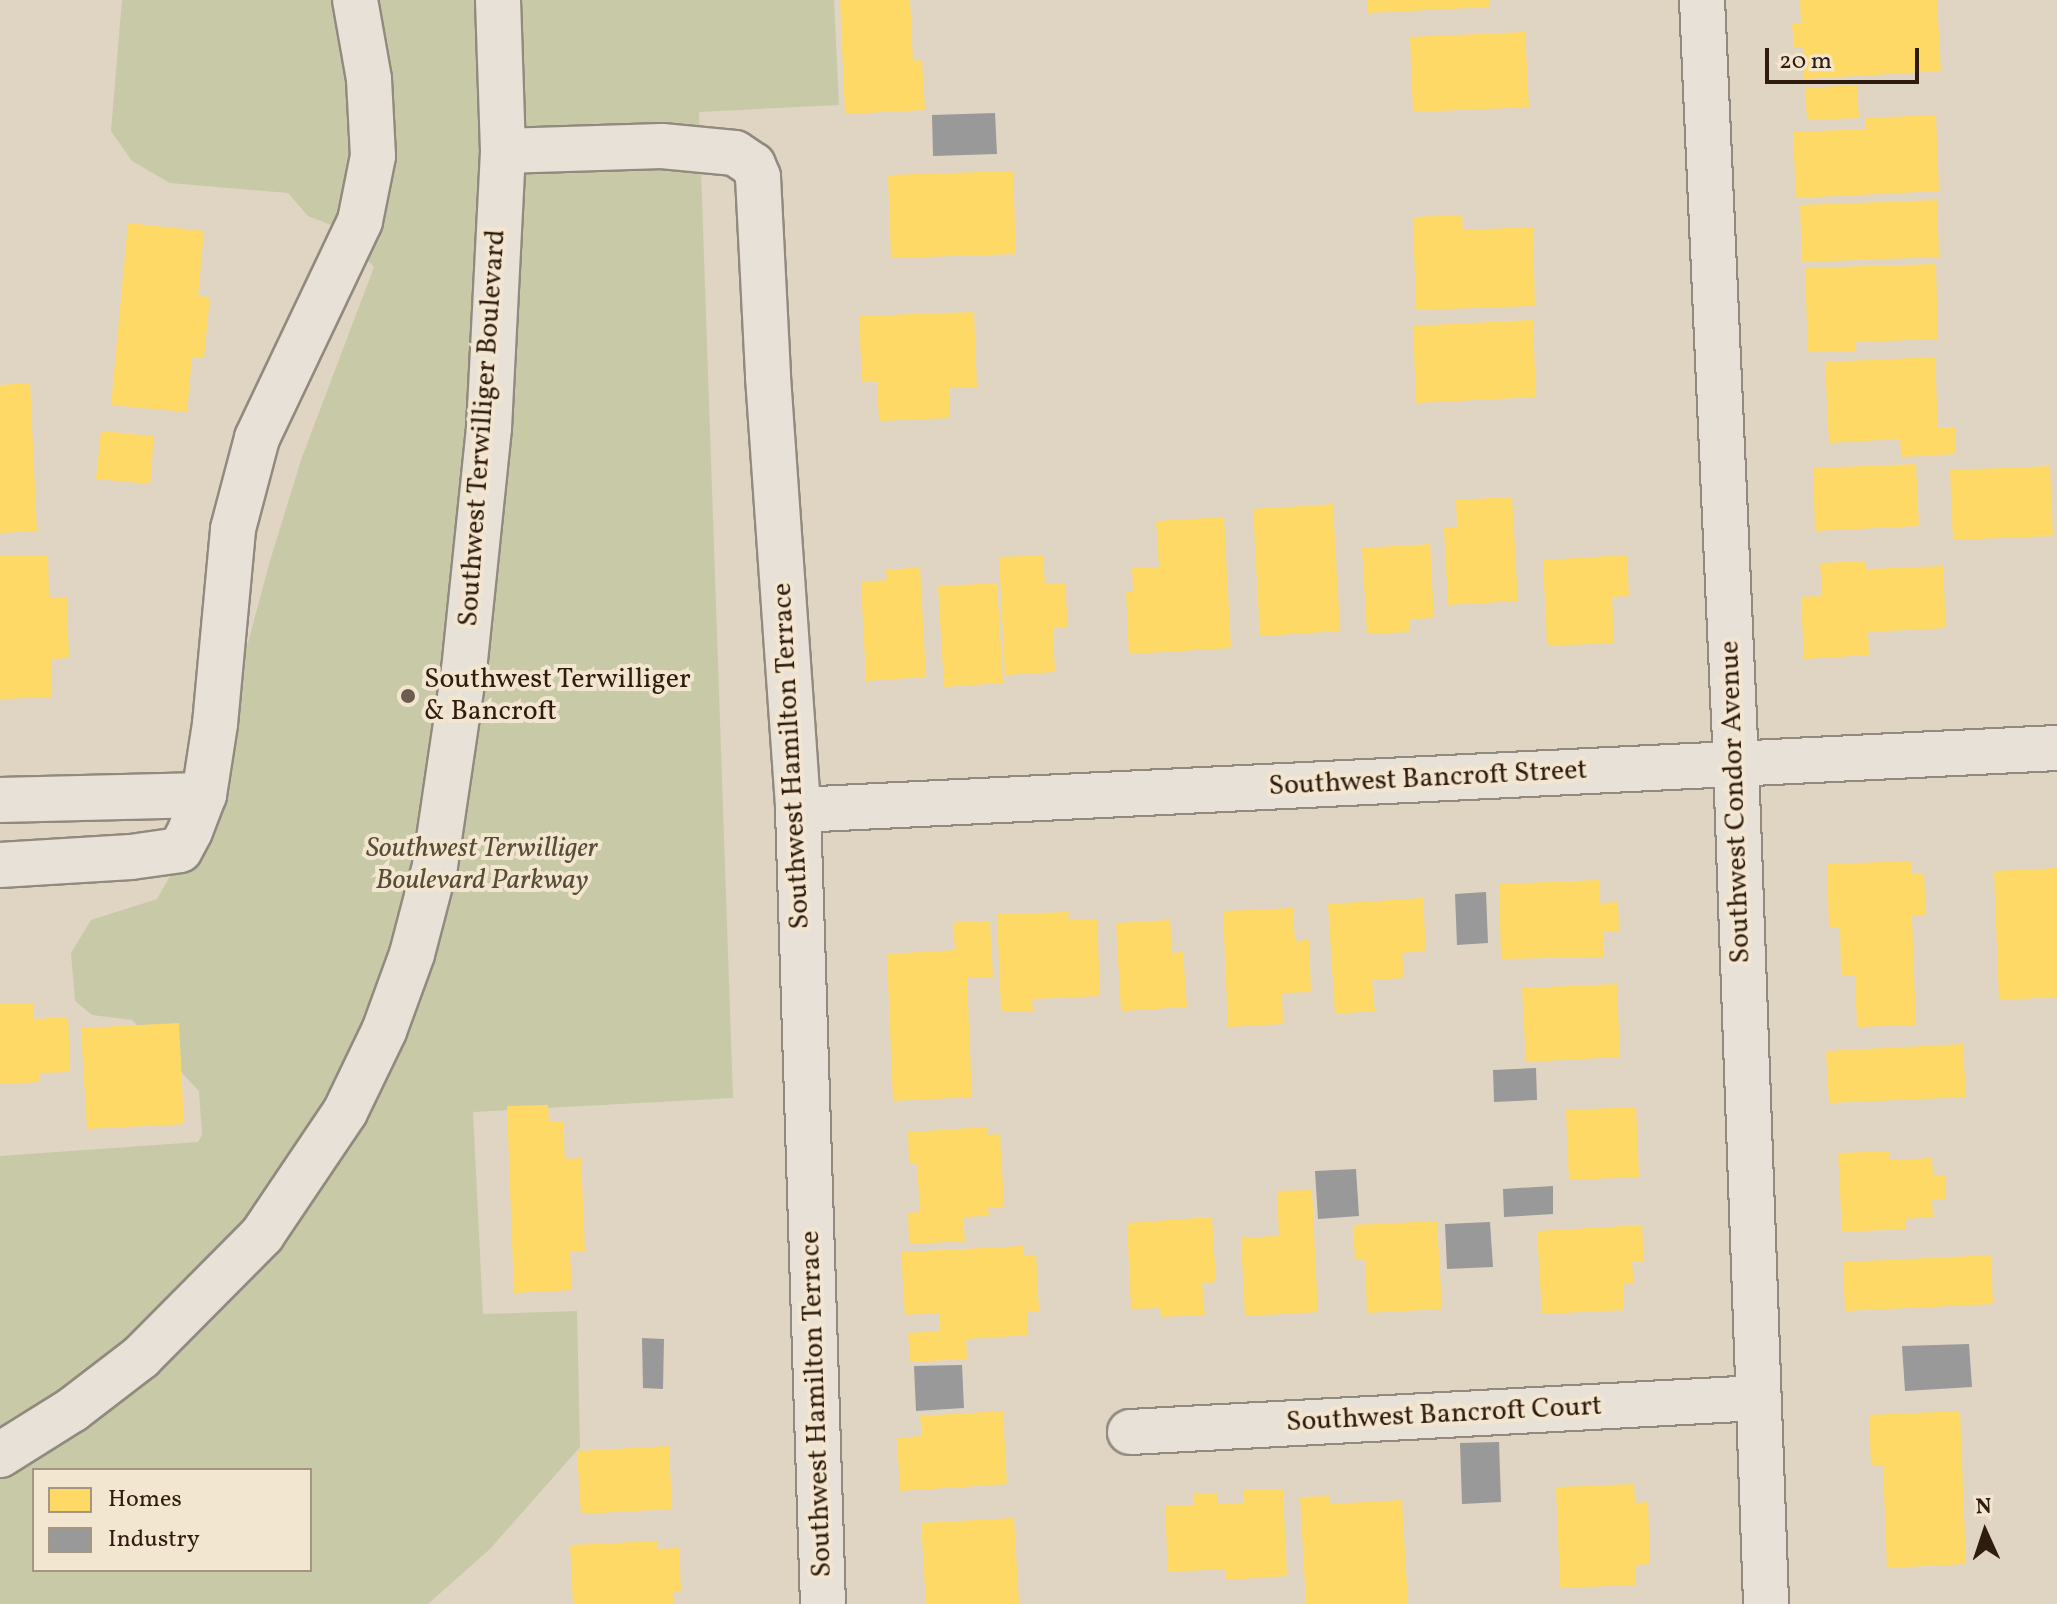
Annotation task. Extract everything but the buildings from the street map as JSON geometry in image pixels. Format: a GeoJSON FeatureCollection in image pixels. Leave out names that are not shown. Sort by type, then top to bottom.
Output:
{"type":"FeatureCollection","features":[{"type":"Feature","properties":{"kind":"street"},"geometry":{"type":"LineString","coordinates":[[0,865],[131,857],[180,850],[204,795],[215,724],[237,514],[257,438],[360,221],[373,156],[369,79],[355,0]]}},
{"type":"Feature","properties":{"kind":"street","name":"Southwest Terwilliger Boulevard"},"geometry":{"type":"LineString","coordinates":[[0,1455],[72,1410],[141,1357],[262,1235],[345,1112],[384,1031],[412,954],[435,866],[464,670],[489,428],[503,151],[498,0]]}},
{"type":"Feature","properties":{"kind":"street","name":"Southwest Condor Avenue"},"geometry":{"type":"LineString","coordinates":[[1702,0],[1736,764],[1766,1604]]}},
{"type":"Feature","properties":{"kind":"street","name":"Southwest Hamilton Terrace"},"geometry":{"type":"LineString","coordinates":[[503,151],[662,146],[735,153],[753,165],[758,177],[768,377],[798,810],[823,1604]]}},
{"type":"Feature","properties":{"kind":"street","name":"Southwest Bancroft Street"},"geometry":{"type":"LineString","coordinates":[[798,810],[2057,748]]}},
{"type":"Feature","properties":{"kind":"street"},"geometry":{"type":"LineString","coordinates":[[0,800],[204,795]]}},
{"type":"Feature","properties":{"kind":"street","name":"Southwest Bancroft Court"},"geometry":{"type":"LineString","coordinates":[[1130,1432],[1758,1398]]}},
{"type":"Feature","properties":{"kind":"green space","name":"Southwest Terwilliger Boulevard Parkway"},"geometry":{"type":"Polygon","coordinates":[[[122,0],[834,0],[839,105],[699,112],[733,1098],[473,1112],[483,1314],[577,1311],[580,1447],[490,1549],[428,1604],[0,1604],[0,1156],[198,1142],[202,1135],[199,1091],[132,1020],[92,1015],[75,1001],[71,953],[91,920],[157,899],[220,787],[236,687],[270,561],[301,460],[374,267],[334,226],[308,216],[288,193],[170,183],[132,161],[111,131],[122,0]]]}},
{"type":"Feature","properties":{"kind":"place","name":"Southwest Terwilliger & Bancroft"},"geometry":{"type":"Point","coordinates":[408,696]}}]}
